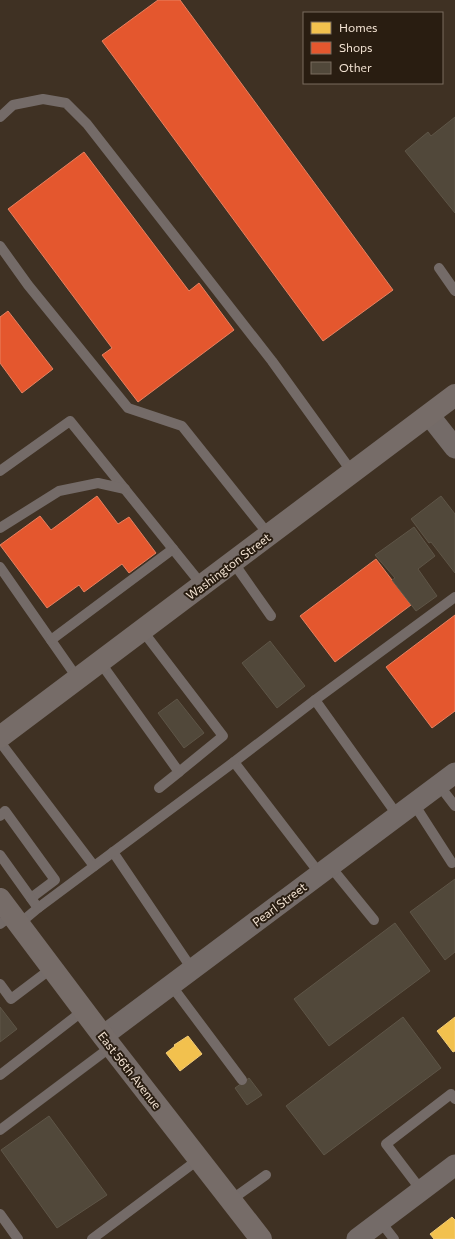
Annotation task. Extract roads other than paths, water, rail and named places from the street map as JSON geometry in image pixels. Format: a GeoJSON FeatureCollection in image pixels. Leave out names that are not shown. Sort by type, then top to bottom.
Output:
{"type":"FeatureCollection","features":[{"type":"Feature","properties":{"kind":"main road","name":"Washington Street"},"geometry":{"type":"LineString","coordinates":[[0,737],[455,395]]}},
{"type":"Feature","properties":{"kind":"main road","name":"East 56th Avenue"},"geometry":{"type":"LineString","coordinates":[[8,916],[52,968],[261,1239]]}},
{"type":"Feature","properties":{"kind":"street"},"geometry":{"type":"LineString","coordinates":[[429,415],[455,448]]}},
{"type":"Feature","properties":{"kind":"street","name":"Pearl Street"},"geometry":{"type":"LineString","coordinates":[[107,1041],[171,985],[192,969],[406,810],[449,782]]}},
{"type":"Feature","properties":{"kind":"street"},"geometry":{"type":"LineString","coordinates":[[357,1239],[455,1165]]}},
{"type":"Feature","properties":{"kind":"lane"},"geometry":{"type":"LineString","coordinates":[[0,117],[13,105],[43,99],[66,103],[87,124],[272,361],[352,472]]}},
{"type":"Feature","properties":{"kind":"lane"},"geometry":{"type":"LineString","coordinates":[[0,246],[28,285],[128,408],[182,426],[269,535]]}},
{"type":"Feature","properties":{"kind":"lane"},"geometry":{"type":"LineString","coordinates":[[439,268],[455,291]]}},
{"type":"Feature","properties":{"kind":"lane"},"geometry":{"type":"LineString","coordinates":[[0,471],[70,421],[202,585]]}},
{"type":"Feature","properties":{"kind":"lane"},"geometry":{"type":"LineString","coordinates":[[0,528],[59,491],[98,482],[125,489]]}},
{"type":"Feature","properties":{"kind":"lane"},"geometry":{"type":"LineString","coordinates":[[51,640],[173,549]]}},
{"type":"Feature","properties":{"kind":"lane"},"geometry":{"type":"LineString","coordinates":[[233,562],[272,616]]}},
{"type":"Feature","properties":{"kind":"lane"},"geometry":{"type":"LineString","coordinates":[[0,567],[78,679]]}},
{"type":"Feature","properties":{"kind":"lane"},"geometry":{"type":"LineString","coordinates":[[8,916],[38,908],[455,597]]}},
{"type":"Feature","properties":{"kind":"lane"},"geometry":{"type":"LineString","coordinates":[[142,630],[223,736],[159,788]]}},
{"type":"Feature","properties":{"kind":"lane"},"geometry":{"type":"LineString","coordinates":[[100,662],[179,772]]}},
{"type":"Feature","properties":{"kind":"lane"},"geometry":{"type":"LineString","coordinates":[[316,700],[406,810],[452,863]]}},
{"type":"Feature","properties":{"kind":"lane"},"geometry":{"type":"LineString","coordinates":[[0,742],[94,866]]}},
{"type":"Feature","properties":{"kind":"lane"},"geometry":{"type":"LineString","coordinates":[[234,762],[325,870],[374,920]]}},
{"type":"Feature","properties":{"kind":"lane"},"geometry":{"type":"LineString","coordinates":[[449,782],[455,806]]}},
{"type":"Feature","properties":{"kind":"lane"},"geometry":{"type":"LineString","coordinates":[[0,816],[5,811],[55,880],[31,898]]}},
{"type":"Feature","properties":{"kind":"lane"},"geometry":{"type":"LineString","coordinates":[[113,852],[192,969]]}},
{"type":"Feature","properties":{"kind":"lane"},"geometry":{"type":"LineString","coordinates":[[0,855],[38,908]]}},
{"type":"Feature","properties":{"kind":"lane"},"geometry":{"type":"LineString","coordinates":[[0,984],[11,999],[52,968]]}},
{"type":"Feature","properties":{"kind":"lane"},"geometry":{"type":"LineString","coordinates":[[171,985],[242,1080]]}},
{"type":"Feature","properties":{"kind":"lane"},"geometry":{"type":"LineString","coordinates":[[0,1074],[84,1010]]}},
{"type":"Feature","properties":{"kind":"lane"},"geometry":{"type":"LineString","coordinates":[[0,1130],[107,1041]]}},
{"type":"Feature","properties":{"kind":"lane"},"geometry":{"type":"LineString","coordinates":[[421,1190],[386,1144],[451,1094],[455,1100]]}},
{"type":"Feature","properties":{"kind":"lane"},"geometry":{"type":"LineString","coordinates":[[92,1239],[199,1159]]}},
{"type":"Feature","properties":{"kind":"lane"},"geometry":{"type":"LineString","coordinates":[[231,1200],[266,1175]]}},
{"type":"Feature","properties":{"kind":"lane"},"geometry":{"type":"LineString","coordinates":[[0,1214],[18,1239]]}},
{"type":"Feature","properties":{"kind":"lane"},"geometry":{"type":"LineString","coordinates":[[380,1221],[394,1239]]}}]}
